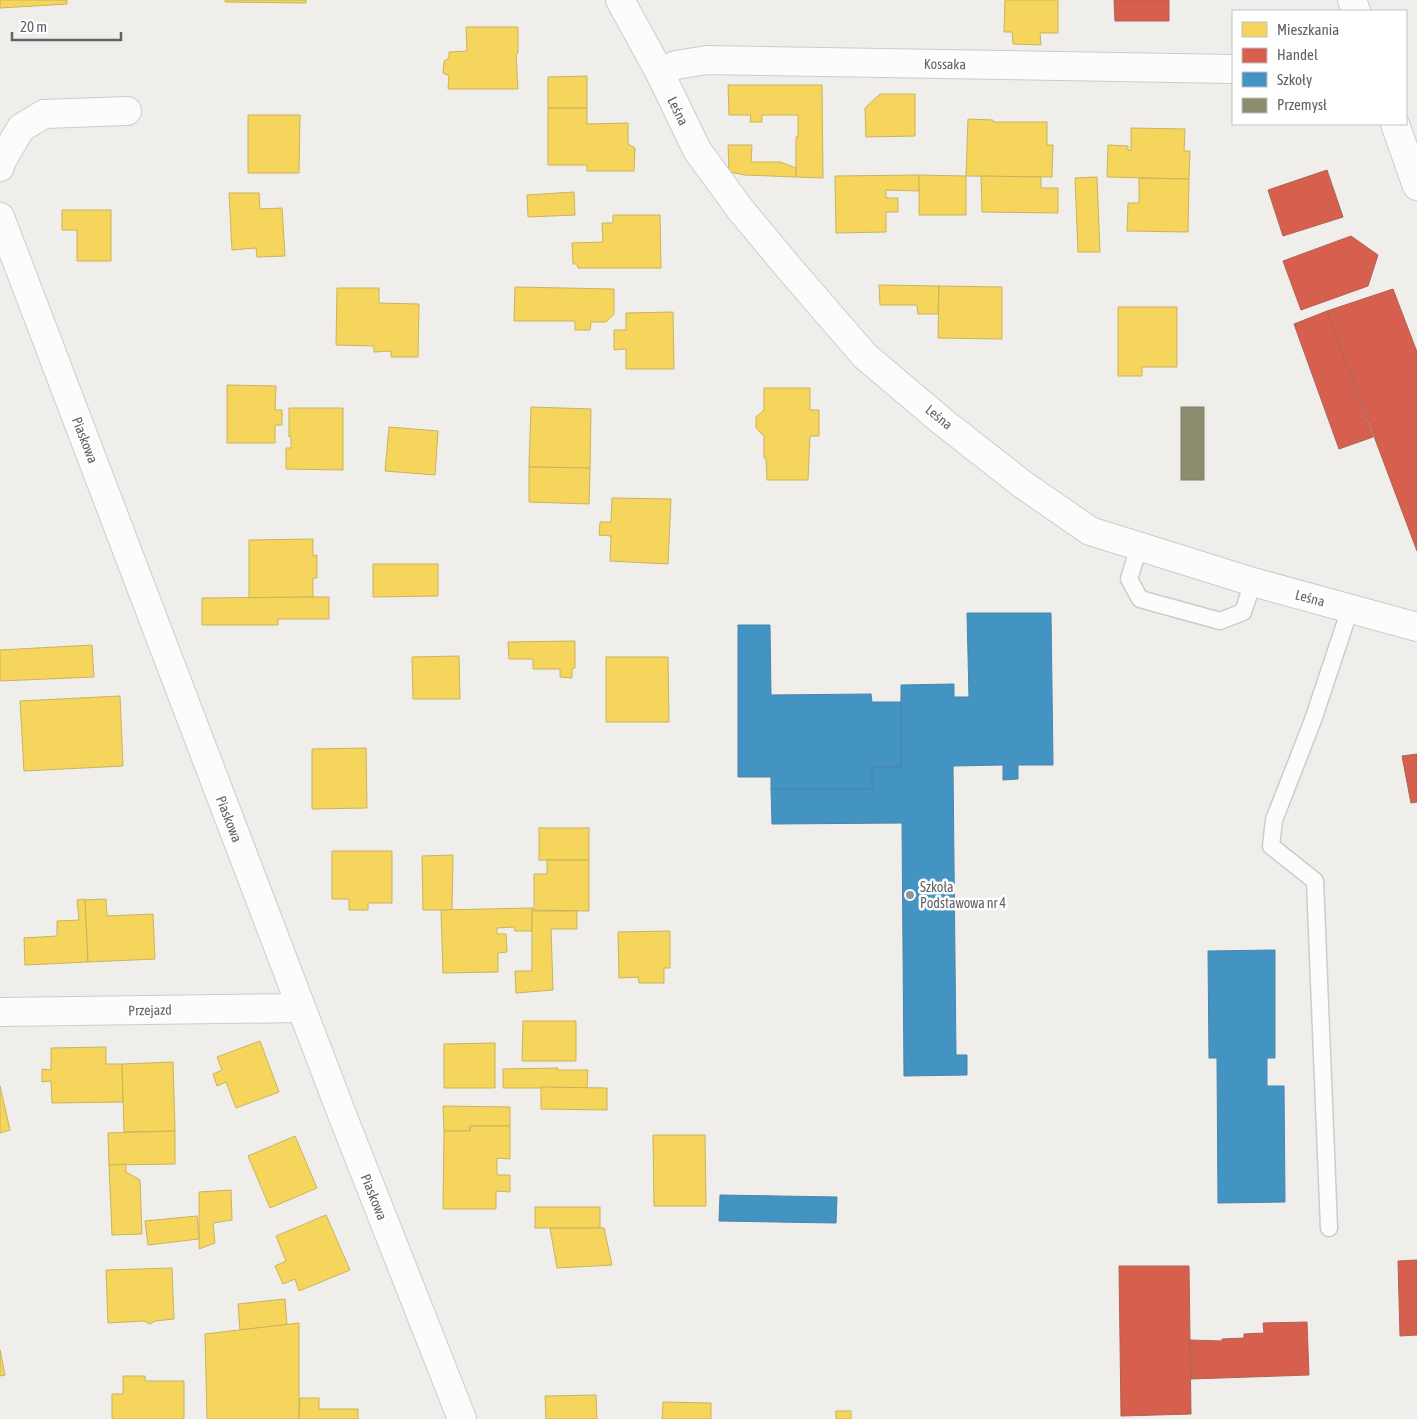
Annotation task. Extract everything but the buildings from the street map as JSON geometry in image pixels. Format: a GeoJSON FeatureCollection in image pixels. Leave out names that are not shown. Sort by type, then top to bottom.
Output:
{"type":"FeatureCollection","features":[{"type":"Feature","properties":{"kind":"street","name":"Leśna"},"geometry":{"type":"LineString","coordinates":[[620,0],[660,73],[698,150],[740,209],[865,356],[943,422],[1022,484],[1090,531],[1253,582],[1417,627]]}},
{"type":"Feature","properties":{"kind":"street","name":"Kossaka"},"geometry":{"type":"LineString","coordinates":[[660,73],[676,65],[707,60],[1232,69]]}},
{"type":"Feature","properties":{"kind":"street"},"geometry":{"type":"LineString","coordinates":[[0,167],[21,128],[44,114],[127,111]]}},
{"type":"Feature","properties":{"kind":"street"},"geometry":{"type":"LineString","coordinates":[[1395,125],[1417,186]]}},
{"type":"Feature","properties":{"kind":"street","name":"Piaskowa"},"geometry":{"type":"LineString","coordinates":[[0,217],[301,1008],[462,1419]]}},
{"type":"Feature","properties":{"kind":"street","name":"Przejazd"},"geometry":{"type":"LineString","coordinates":[[0,1012],[301,1008]]}},
{"type":"Feature","properties":{"kind":"lane"},"geometry":{"type":"LineString","coordinates":[[1139,547],[1129,579],[1140,599],[1220,621],[1243,612],[1253,582]]}},
{"type":"Feature","properties":{"kind":"lane"},"geometry":{"type":"LineString","coordinates":[[1329,1228],[1315,881],[1271,846],[1274,820],[1313,720],[1350,608]]}},
{"type":"Feature","properties":{"kind":"place","name":"Szkoła Podstawowa nr 4"},"geometry":{"type":"Point","coordinates":[910,895]}}]}
